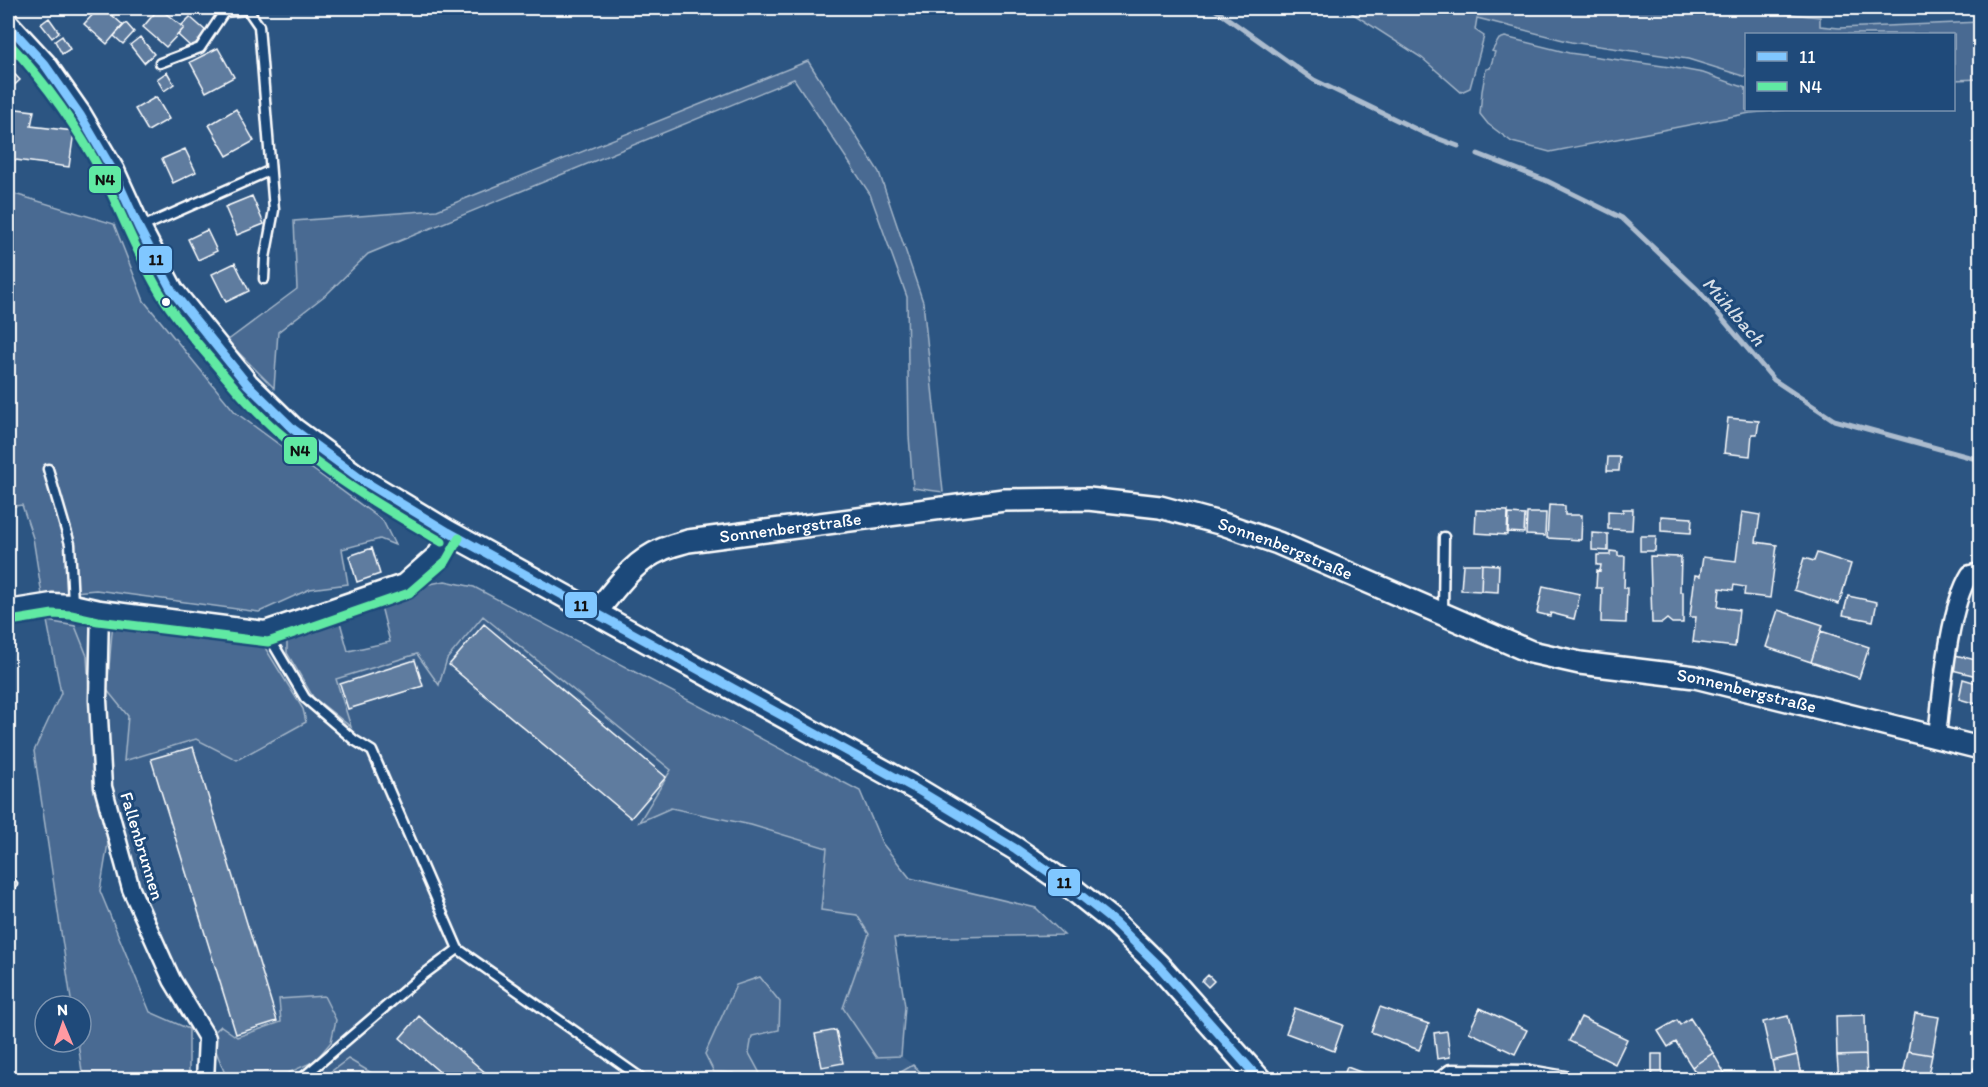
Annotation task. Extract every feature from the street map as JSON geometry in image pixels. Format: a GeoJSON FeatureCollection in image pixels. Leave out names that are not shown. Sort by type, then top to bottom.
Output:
{"type":"FeatureCollection","features":[{"type":"Feature","properties":{"kind":"main road"},"geometry":{"type":"LineString","coordinates":[[8,25],[45,65],[80,115],[113,171],[139,228],[172,291],[210,340],[269,407],[293,429],[362,480],[448,532],[918,790],[1016,849],[1069,886],[1114,922],[1158,964],[1260,1080]]}},
{"type":"Feature","properties":{"kind":"street","name":"Sonnenbergstraße"},"geometry":{"type":"LineString","coordinates":[[595,613],[633,569],[659,550],[688,540],[1004,500],[1088,499],[1160,507],[1223,524],[1278,543],[1531,652],[1580,663],[1695,677],[1980,748]]}},
{"type":"Feature","properties":{"kind":"street"},"geometry":{"type":"LineString","coordinates":[[8,609],[52,602],[73,603],[100,609],[265,630],[403,584],[437,553],[448,532]]}},
{"type":"Feature","properties":{"kind":"street"},"geometry":{"type":"LineString","coordinates":[[1936,736],[1950,642],[1961,588],[1970,574],[1980,572]]}},
{"type":"Feature","properties":{"kind":"street","name":"Fallenbrunnen"},"geometry":{"type":"LineString","coordinates":[[100,609],[98,700],[103,787],[131,889],[172,980],[207,1038],[206,1080]]}},
{"type":"Feature","properties":{"kind":"street"},"geometry":{"type":"LineString","coordinates":[[1442,1080],[1451,1072],[1530,1074],[1565,1080]]}},
{"type":"Feature","properties":{"kind":"lane"},"geometry":{"type":"LineString","coordinates":[[160,63],[200,48],[224,12],[248,10],[259,26],[269,171],[274,210],[265,258],[264,279]]}},
{"type":"Feature","properties":{"kind":"lane"},"geometry":{"type":"LineString","coordinates":[[139,228],[269,171]]}},
{"type":"Feature","properties":{"kind":"lane"},"geometry":{"type":"LineString","coordinates":[[48,469],[70,544],[73,603]]}},
{"type":"Feature","properties":{"kind":"lane"},"geometry":{"type":"LineString","coordinates":[[1443,614],[1444,537]]}},
{"type":"Feature","properties":{"kind":"lane"},"geometry":{"type":"LineString","coordinates":[[265,630],[305,698],[354,740],[372,751],[458,949],[644,1080]]}},
{"type":"Feature","properties":{"kind":"lane"},"geometry":{"type":"LineString","coordinates":[[300,1080],[419,978],[458,949]]}},
{"type":"Feature","properties":{"kind":"shaded area"},"geometry":{"type":"Polygon","coordinates":[[[1344,8],[1733,8],[1820,17],[1820,26],[1839,28],[1980,22],[1980,79],[1955,80],[1955,33],[1745,33],[1745,77],[1688,59],[1571,42],[1477,18],[1475,30],[1484,36],[1470,88],[1461,92],[1422,58],[1344,8]]]}},
{"type":"Feature","properties":{"kind":"shaded area"},"geometry":{"type":"Polygon","coordinates":[[[1505,37],[1569,53],[1703,73],[1745,88],[1745,111],[1773,111],[1750,113],[1550,152],[1512,142],[1488,124],[1480,114],[1486,69],[1490,68],[1495,52],[1492,51],[1499,39],[1505,37]]]}},
{"type":"Feature","properties":{"kind":"shaded area"},"geometry":{"type":"Polygon","coordinates":[[[808,61],[879,172],[923,302],[943,492],[913,488],[909,436],[907,297],[870,194],[794,79],[368,254],[328,293],[278,332],[274,388],[227,341],[297,289],[294,221],[437,210],[808,61]]]}},
{"type":"Feature","properties":{"kind":"shaded area"},"geometry":{"type":"Polygon","coordinates":[[[8,192],[114,224],[144,301],[235,412],[383,521],[395,545],[380,539],[342,549],[348,584],[310,589],[259,612],[96,590],[42,595],[33,538],[22,505],[8,507],[8,192]]]}},
{"type":"Feature","properties":{"kind":"shaded area"},"geometry":{"type":"Polygon","coordinates":[[[445,581],[474,587],[860,791],[882,843],[910,878],[1036,908],[1064,935],[894,938],[905,1006],[901,1056],[876,1057],[843,1008],[869,934],[857,915],[821,910],[827,848],[751,825],[671,808],[639,822],[671,770],[483,616],[447,659],[439,685],[417,654],[336,679],[351,727],[313,697],[287,653],[287,630],[338,615],[348,651],[390,642],[379,598],[445,581]]]}},
{"type":"Feature","properties":{"kind":"shaded area"},"geometry":{"type":"Polygon","coordinates":[[[483,616],[672,770],[640,821],[671,808],[751,825],[827,848],[821,910],[857,915],[869,935],[844,1008],[876,1057],[901,1056],[913,1065],[889,1080],[382,1080],[348,1059],[321,1079],[275,1079],[315,1061],[335,1020],[323,996],[280,999],[282,1022],[237,1037],[221,1027],[210,1036],[189,1029],[108,843],[94,778],[87,656],[75,627],[113,620],[107,690],[128,715],[124,760],[196,739],[237,760],[306,722],[303,709],[259,638],[287,630],[287,653],[313,697],[350,726],[336,679],[417,653],[439,684],[447,659],[483,616]]]}},
{"type":"Feature","properties":{"kind":"shaded area"},"geometry":{"type":"Polygon","coordinates":[[[113,620],[259,638],[303,709],[306,722],[237,760],[196,739],[124,761],[128,716],[107,690],[113,620]]]}},
{"type":"Feature","properties":{"kind":"shaded area"},"geometry":{"type":"Polygon","coordinates":[[[47,621],[75,626],[87,656],[94,778],[108,843],[100,891],[150,1012],[189,1029],[189,1079],[73,1079],[82,1072],[80,1054],[93,1054],[93,994],[70,994],[34,751],[61,693],[47,621]]]}},
{"type":"Feature","properties":{"kind":"shaded area"},"geometry":{"type":"Polygon","coordinates":[[[760,977],[780,1002],[779,1030],[752,1036],[749,1053],[763,1079],[737,1079],[733,1073],[714,1072],[705,1054],[736,985],[760,977]]]}},
{"type":"Feature","properties":{"kind":"shaded area"},"geometry":{"type":"Polygon","coordinates":[[[324,996],[336,1020],[331,1042],[315,1061],[275,1079],[227,1079],[210,1036],[221,1026],[237,1037],[281,1022],[279,999],[324,996]]]}},
{"type":"Feature","properties":{"kind":"shaded area"},"geometry":{"type":"Polygon","coordinates":[[[348,1059],[382,1079],[321,1079],[348,1059]]]}},
{"type":"Feature","properties":{"kind":"shaded area"},"geometry":{"type":"Polygon","coordinates":[[[913,1065],[928,1079],[889,1079],[913,1065]]]}},
{"type":"Feature","properties":{"kind":"building"},"geometry":{"type":"Polygon","coordinates":[[[99,8],[104,8],[123,25],[107,44],[84,24],[99,8]]]}},
{"type":"Feature","properties":{"kind":"building"},"geometry":{"type":"Polygon","coordinates":[[[159,8],[184,28],[166,47],[143,27],[159,8]]]}},
{"type":"Feature","properties":{"kind":"building"},"geometry":{"type":"Polygon","coordinates":[[[190,17],[206,31],[192,48],[178,35],[184,28],[181,26],[190,17]]]}},
{"type":"Feature","properties":{"kind":"building"},"geometry":{"type":"Polygon","coordinates":[[[49,18],[59,32],[52,38],[41,24],[49,18]]]}},
{"type":"Feature","properties":{"kind":"building"},"geometry":{"type":"Polygon","coordinates":[[[126,23],[134,32],[123,44],[114,36],[126,23]]]}},
{"type":"Feature","properties":{"kind":"building"},"geometry":{"type":"Polygon","coordinates":[[[62,36],[70,49],[62,54],[55,41],[62,36]]]}},
{"type":"Feature","properties":{"kind":"building"},"geometry":{"type":"Polygon","coordinates":[[[140,37],[154,54],[144,63],[130,45],[140,37]]]}},
{"type":"Feature","properties":{"kind":"building"},"geometry":{"type":"Polygon","coordinates":[[[218,48],[234,77],[206,92],[190,62],[218,48]]]}},
{"type":"Feature","properties":{"kind":"building"},"geometry":{"type":"Polygon","coordinates":[[[8,67],[20,80],[8,91],[8,67]]]}},
{"type":"Feature","properties":{"kind":"building"},"geometry":{"type":"Polygon","coordinates":[[[167,72],[174,84],[164,91],[157,79],[167,72]]]}},
{"type":"Feature","properties":{"kind":"building"},"geometry":{"type":"Polygon","coordinates":[[[156,97],[169,119],[148,131],[135,109],[156,97]]]}},
{"type":"Feature","properties":{"kind":"building"},"geometry":{"type":"Polygon","coordinates":[[[8,108],[34,111],[31,126],[74,131],[69,167],[8,159],[8,108]]]}},
{"type":"Feature","properties":{"kind":"building"},"geometry":{"type":"Polygon","coordinates":[[[236,109],[254,141],[227,156],[209,125],[236,109]]]}},
{"type":"Feature","properties":{"kind":"building"},"geometry":{"type":"Polygon","coordinates":[[[185,149],[196,172],[173,183],[162,159],[185,149]]]}},
{"type":"Feature","properties":{"kind":"building"},"geometry":{"type":"Polygon","coordinates":[[[252,196],[264,224],[237,235],[225,207],[252,196]]]}},
{"type":"Feature","properties":{"kind":"building"},"geometry":{"type":"Polygon","coordinates":[[[207,230],[217,251],[198,260],[188,239],[207,230]]]}},
{"type":"Feature","properties":{"kind":"building"},"geometry":{"type":"Polygon","coordinates":[[[235,263],[249,291],[226,302],[212,274],[235,263]]]}},
{"type":"Feature","properties":{"kind":"building"},"geometry":{"type":"Polygon","coordinates":[[[1728,418],[1759,421],[1757,434],[1752,434],[1750,456],[1724,453],[1728,418]]]}},
{"type":"Feature","properties":{"kind":"building"},"geometry":{"type":"Polygon","coordinates":[[[1608,457],[1620,457],[1619,471],[1607,471],[1608,457]]]}},
{"type":"Feature","properties":{"kind":"building"},"geometry":{"type":"Polygon","coordinates":[[[1549,505],[1565,506],[1565,515],[1582,515],[1581,540],[1547,538],[1549,505]]]}},
{"type":"Feature","properties":{"kind":"building"},"geometry":{"type":"Polygon","coordinates":[[[1623,509],[1633,509],[1632,530],[1608,529],[1608,511],[1623,512],[1623,509]]]}},
{"type":"Feature","properties":{"kind":"building"},"geometry":{"type":"Polygon","coordinates":[[[1476,510],[1508,511],[1507,535],[1475,533],[1476,510]]]}},
{"type":"Feature","properties":{"kind":"building"},"geometry":{"type":"Polygon","coordinates":[[[1742,512],[1760,515],[1756,542],[1777,545],[1770,598],[1744,595],[1745,587],[1734,585],[1733,590],[1720,588],[1718,607],[1739,610],[1735,647],[1693,642],[1696,617],[1690,617],[1695,575],[1700,576],[1703,557],[1736,561],[1742,512]]]}},
{"type":"Feature","properties":{"kind":"building"},"geometry":{"type":"Polygon","coordinates":[[[1527,513],[1546,513],[1545,536],[1526,535],[1527,513]]]}},
{"type":"Feature","properties":{"kind":"building"},"geometry":{"type":"Polygon","coordinates":[[[1509,514],[1525,515],[1524,533],[1508,532],[1509,514]]]}},
{"type":"Feature","properties":{"kind":"building"},"geometry":{"type":"Polygon","coordinates":[[[1661,516],[1692,518],[1691,533],[1661,531],[1661,516]]]}},
{"type":"Feature","properties":{"kind":"building"},"geometry":{"type":"Polygon","coordinates":[[[1592,533],[1608,534],[1608,551],[1592,550],[1592,533]]]}},
{"type":"Feature","properties":{"kind":"building"},"geometry":{"type":"Polygon","coordinates":[[[1640,536],[1656,536],[1655,551],[1640,551],[1640,536]]]}},
{"type":"Feature","properties":{"kind":"building"},"geometry":{"type":"Polygon","coordinates":[[[372,548],[380,574],[357,582],[349,556],[372,548]]]}},
{"type":"Feature","properties":{"kind":"building"},"geometry":{"type":"Polygon","coordinates":[[[1610,551],[1618,552],[1618,556],[1625,556],[1626,623],[1601,622],[1602,588],[1596,588],[1597,570],[1600,571],[1601,565],[1597,565],[1597,555],[1610,555],[1610,551]]]}},
{"type":"Feature","properties":{"kind":"building"},"geometry":{"type":"Polygon","coordinates":[[[1817,553],[1851,564],[1839,604],[1794,590],[1804,558],[1814,561],[1817,553]]]}},
{"type":"Feature","properties":{"kind":"building"},"geometry":{"type":"Polygon","coordinates":[[[1650,556],[1681,557],[1680,592],[1683,592],[1683,623],[1672,623],[1667,619],[1662,623],[1652,623],[1650,556]]]}},
{"type":"Feature","properties":{"kind":"building"},"geometry":{"type":"Polygon","coordinates":[[[1463,564],[1482,564],[1481,591],[1461,590],[1463,564]]]}},
{"type":"Feature","properties":{"kind":"building"},"geometry":{"type":"Polygon","coordinates":[[[1482,564],[1499,565],[1498,592],[1481,591],[1482,564]]]}},
{"type":"Feature","properties":{"kind":"building"},"geometry":{"type":"Polygon","coordinates":[[[1980,585],[1980,611],[1973,609],[1980,585]]]}},
{"type":"Feature","properties":{"kind":"building"},"geometry":{"type":"Polygon","coordinates":[[[1543,586],[1580,594],[1574,619],[1551,613],[1550,616],[1537,613],[1543,586]]]}},
{"type":"Feature","properties":{"kind":"building"},"geometry":{"type":"Polygon","coordinates":[[[1848,596],[1877,602],[1873,621],[1843,615],[1848,596]]]}},
{"type":"Feature","properties":{"kind":"building"},"geometry":{"type":"Polygon","coordinates":[[[1778,610],[1823,625],[1811,662],[1766,647],[1778,610]]]}},
{"type":"Feature","properties":{"kind":"building"},"geometry":{"type":"Polygon","coordinates":[[[484,624],[666,777],[631,818],[449,665],[484,624]]]}},
{"type":"Feature","properties":{"kind":"building"},"geometry":{"type":"Polygon","coordinates":[[[1821,631],[1869,647],[1859,678],[1811,662],[1821,631]]]}},
{"type":"Feature","properties":{"kind":"building"},"geometry":{"type":"Polygon","coordinates":[[[1955,655],[1980,661],[1977,676],[1952,670],[1955,655]]]}},
{"type":"Feature","properties":{"kind":"building"},"geometry":{"type":"Polygon","coordinates":[[[415,660],[423,686],[348,709],[340,684],[415,660]]]}},
{"type":"Feature","properties":{"kind":"building"},"geometry":{"type":"Polygon","coordinates":[[[1963,679],[1980,684],[1980,705],[1959,699],[1963,679]]]}},
{"type":"Feature","properties":{"kind":"building"},"geometry":{"type":"Polygon","coordinates":[[[193,747],[277,1021],[236,1034],[151,759],[193,747]]]}},
{"type":"Feature","properties":{"kind":"building"},"geometry":{"type":"Polygon","coordinates":[[[1208,975],[1214,981],[1208,987],[1202,981],[1208,975]]]}},
{"type":"Feature","properties":{"kind":"building"},"geometry":{"type":"Polygon","coordinates":[[[1380,1007],[1429,1024],[1419,1050],[1371,1032],[1380,1007]]]}},
{"type":"Feature","properties":{"kind":"building"},"geometry":{"type":"Polygon","coordinates":[[[1295,1008],[1343,1025],[1334,1051],[1286,1033],[1295,1008]]]}},
{"type":"Feature","properties":{"kind":"building"},"geometry":{"type":"Polygon","coordinates":[[[1480,1008],[1527,1030],[1515,1054],[1469,1032],[1480,1008]]]}},
{"type":"Feature","properties":{"kind":"building"},"geometry":{"type":"Polygon","coordinates":[[[1915,1013],[1939,1017],[1932,1055],[1908,1051],[1915,1013]]]}},
{"type":"Feature","properties":{"kind":"building"},"geometry":{"type":"Polygon","coordinates":[[[1865,1015],[1866,1055],[1837,1056],[1836,1016],[1865,1015]]]}},
{"type":"Feature","properties":{"kind":"building"},"geometry":{"type":"Polygon","coordinates":[[[419,1016],[494,1080],[449,1080],[400,1038],[419,1016]]]}},
{"type":"Feature","properties":{"kind":"building"},"geometry":{"type":"Polygon","coordinates":[[[1788,1016],[1797,1055],[1772,1061],[1763,1022],[1788,1016]]]}},
{"type":"Feature","properties":{"kind":"building"},"geometry":{"type":"Polygon","coordinates":[[[1581,1017],[1627,1039],[1615,1064],[1569,1041],[1581,1017]]]}},
{"type":"Feature","properties":{"kind":"building"},"geometry":{"type":"Polygon","coordinates":[[[1690,1018],[1713,1053],[1692,1067],[1676,1042],[1668,1047],[1658,1031],[1677,1020],[1680,1025],[1690,1018]]]}},
{"type":"Feature","properties":{"kind":"building"},"geometry":{"type":"Polygon","coordinates":[[[836,1030],[843,1063],[822,1067],[815,1034],[836,1030]]]}},
{"type":"Feature","properties":{"kind":"building"},"geometry":{"type":"Polygon","coordinates":[[[1447,1031],[1450,1057],[1437,1059],[1434,1033],[1447,1031]]]}},
{"type":"Feature","properties":{"kind":"building"},"geometry":{"type":"Polygon","coordinates":[[[1908,1051],[1932,1055],[1927,1080],[1902,1080],[1908,1051]]]}},
{"type":"Feature","properties":{"kind":"building"},"geometry":{"type":"Polygon","coordinates":[[[1713,1053],[1729,1080],[1700,1080],[1692,1067],[1713,1053]]]}},
{"type":"Feature","properties":{"kind":"building"},"geometry":{"type":"Polygon","coordinates":[[[1652,1054],[1662,1054],[1662,1080],[1652,1080],[1652,1054]]]}},
{"type":"Feature","properties":{"kind":"building"},"geometry":{"type":"Polygon","coordinates":[[[1797,1055],[1802,1080],[1776,1080],[1772,1061],[1797,1055]]]}},
{"type":"Feature","properties":{"kind":"building"},"geometry":{"type":"Polygon","coordinates":[[[1866,1055],[1867,1080],[1839,1080],[1837,1056],[1866,1055]]]}},
{"type":"Feature","properties":{"kind":"building"},"geometry":{"type":"Polygon","coordinates":[[[1980,1055],[1980,1080],[1974,1080],[1970,1078],[1980,1055]]]}},
{"type":"Feature","properties":{"kind":"building"},"geometry":{"type":"Polygon","coordinates":[[[1347,1067],[1382,1080],[1342,1080],[1347,1067]]]}},
{"type":"Feature","properties":{"kind":"waterway","name":"Mühlbach"},"geometry":{"type":"LineString","coordinates":[[1213,8],[1314,80],[1426,134],[1458,146]]}},
{"type":"Feature","properties":{"kind":"waterway","name":"Mühlbach"},"geometry":{"type":"LineString","coordinates":[[1478,154],[1547,181],[1622,218],[1698,290],[1774,380],[1834,420],[1980,460]]}},
{"type":"Feature","properties":{"kind":"transit line","name":"11"},"geometry":{"type":"LineString","coordinates":[[8,25],[45,65],[80,115],[113,171],[139,228],[172,291],[247,384],[293,429],[362,480],[448,532],[918,790],[1016,849],[1069,886],[1114,922],[1158,965],[1260,1080]]}},
{"type":"Feature","properties":{"kind":"transit line","name":"N4"},"geometry":{"type":"LineString","coordinates":[[8,42],[36,74],[84,142],[162,296],[185,328],[250,405],[296,447],[336,477],[442,542]]}},
{"type":"Feature","properties":{"kind":"transit line","name":"N4"},"geometry":{"type":"LineString","coordinates":[[10,621],[53,614],[71,615],[98,621],[268,642],[409,593],[446,561],[459,538]]}}]}
